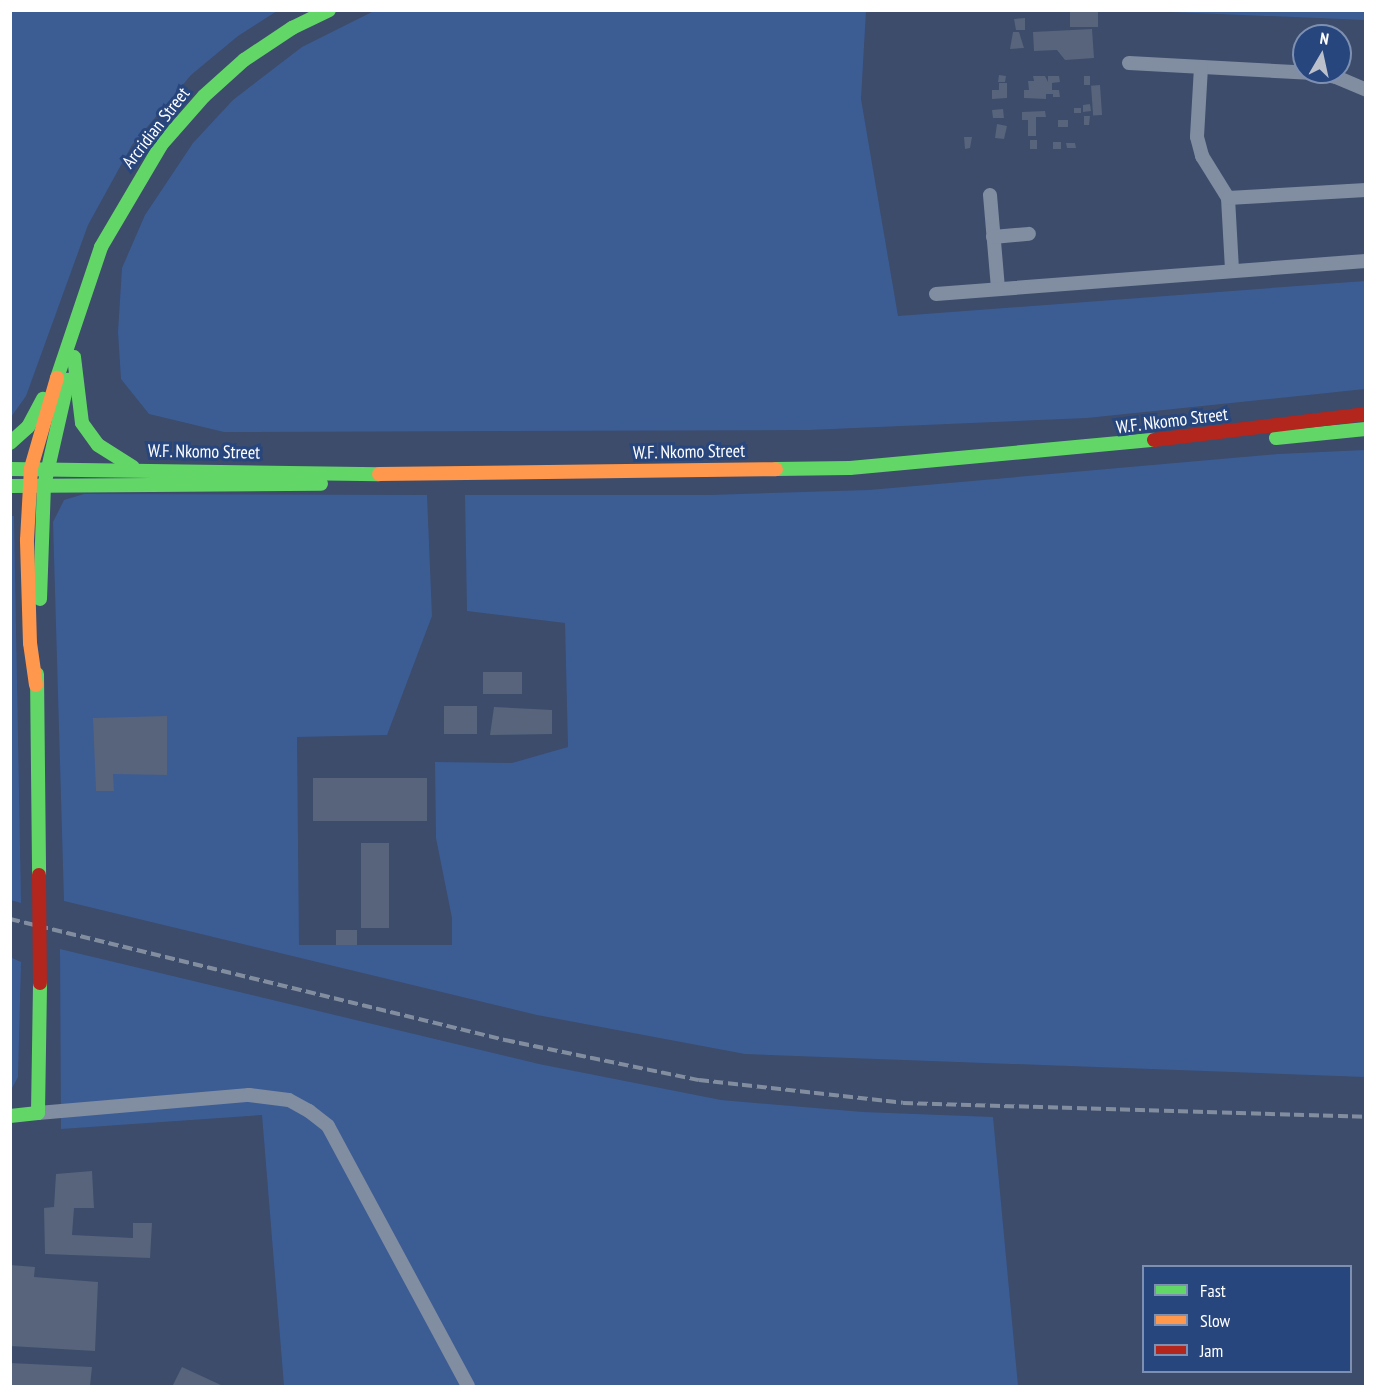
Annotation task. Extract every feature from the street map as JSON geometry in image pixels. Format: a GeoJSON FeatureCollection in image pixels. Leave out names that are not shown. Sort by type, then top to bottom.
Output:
{"type":"FeatureCollection","features":[{"type":"Feature","properties":{"kind":"main road","name":"Arcridian Street"},"geometry":{"type":"LineString","coordinates":[[36,684],[44,486],[77,322],[112,223],[161,145],[204,96],[244,60],[292,28],[329,10]]}},
{"type":"Feature","properties":{"kind":"main road","name":"Arcridian Street"},"geometry":{"type":"LineString","coordinates":[[36,684],[30,643],[28,486],[31,468],[69,356]]}},
{"type":"Feature","properties":{"kind":"main road"},"geometry":{"type":"LineString","coordinates":[[10,442],[39,410],[69,356]]}},
{"type":"Feature","properties":{"kind":"main road"},"geometry":{"type":"LineString","coordinates":[[69,356],[82,423],[109,454],[138,469]]}},
{"type":"Feature","properties":{"kind":"main road","name":"W.F. Nkomo Street"},"geometry":{"type":"LineString","coordinates":[[10,469],[421,474],[881,467],[1166,440],[1365,414]]}},
{"type":"Feature","properties":{"kind":"main road","name":"W.F. Nkomo Street"},"geometry":{"type":"LineString","coordinates":[[10,486],[931,473],[1365,429]]}},
{"type":"Feature","properties":{"kind":"main road"},"geometry":{"type":"LineString","coordinates":[[10,1116],[38,1113],[40,982],[36,684]]}},
{"type":"Feature","properties":{"kind":"street"},"geometry":{"type":"LineString","coordinates":[[1129,63],[1314,73],[1336,77],[1365,90]]}},
{"type":"Feature","properties":{"kind":"street"},"geometry":{"type":"LineString","coordinates":[[1201,67],[1199,147],[1228,198],[1232,270]]}},
{"type":"Feature","properties":{"kind":"street"},"geometry":{"type":"LineString","coordinates":[[1228,198],[1365,190]]}},
{"type":"Feature","properties":{"kind":"street"},"geometry":{"type":"LineString","coordinates":[[990,195],[998,289]]}},
{"type":"Feature","properties":{"kind":"street"},"geometry":{"type":"LineString","coordinates":[[993,237],[1029,234]]}},
{"type":"Feature","properties":{"kind":"street"},"geometry":{"type":"LineString","coordinates":[[936,294],[1365,261]]}},
{"type":"Feature","properties":{"kind":"street"},"geometry":{"type":"LineString","coordinates":[[38,1113],[249,1095],[289,1100],[309,1111],[328,1126],[468,1386]]}},
{"type":"Feature","properties":{"kind":"shaded area"},"geometry":{"type":"Polygon","coordinates":[[[11,10],[277,11],[238,36],[191,75],[132,145],[88,225],[26,396],[11,417],[11,10]]]}},
{"type":"Feature","properties":{"kind":"shaded area"},"geometry":{"type":"Polygon","coordinates":[[[376,10],[866,11],[861,99],[898,316],[1365,281],[1365,389],[1087,418],[809,430],[224,432],[149,414],[121,379],[118,332],[122,268],[145,215],[193,143],[233,100],[302,47],[376,10]]]}},
{"type":"Feature","properties":{"kind":"shaded area"},"geometry":{"type":"Polygon","coordinates":[[[1147,10],[1365,10],[1365,20],[1147,11],[1147,10]]]}},
{"type":"Feature","properties":{"kind":"shaded area"},"geometry":{"type":"Polygon","coordinates":[[[1365,450],[1365,1077],[745,1054],[537,1015],[64,901],[53,522],[64,500],[84,494],[427,495],[432,616],[387,735],[297,737],[299,945],[452,945],[452,918],[436,838],[435,762],[512,763],[568,747],[565,623],[467,611],[465,495],[709,495],[869,490],[1278,454],[1365,450]]]}},
{"type":"Feature","properties":{"kind":"shaded area"},"geometry":{"type":"Polygon","coordinates":[[[10,516],[14,516],[21,903],[10,900],[10,516]]]}},
{"type":"Feature","properties":{"kind":"shaded area"},"geometry":{"type":"Polygon","coordinates":[[[60,949],[539,1064],[721,1100],[863,1112],[993,1117],[1018,1386],[284,1386],[262,1115],[61,1129],[60,949]]]}},
{"type":"Feature","properties":{"kind":"shaded area"},"geometry":{"type":"Polygon","coordinates":[[[10,957],[21,962],[18,1077],[11,1090],[10,957]]]}},
{"type":"Feature","properties":{"kind":"building"},"geometry":{"type":"Polygon","coordinates":[[[1070,10],[1098,10],[1098,27],[1070,27],[1070,10]]]}},
{"type":"Feature","properties":{"kind":"building"},"geometry":{"type":"Polygon","coordinates":[[[1025,18],[1025,30],[1016,30],[1014,19],[1025,18]]]}},
{"type":"Feature","properties":{"kind":"building"},"geometry":{"type":"Polygon","coordinates":[[[1092,29],[1094,58],[1065,60],[1057,50],[1034,51],[1033,32],[1092,29]]]}},
{"type":"Feature","properties":{"kind":"building"},"geometry":{"type":"Polygon","coordinates":[[[1013,32],[1019,32],[1024,48],[1010,49],[1013,32]]]}},
{"type":"Feature","properties":{"kind":"building"},"geometry":{"type":"Polygon","coordinates":[[[999,75],[1006,76],[1005,82],[998,82],[999,75]]]}},
{"type":"Feature","properties":{"kind":"building"},"geometry":{"type":"Polygon","coordinates":[[[1033,76],[1045,76],[1048,82],[1048,76],[1059,76],[1060,82],[1052,83],[1052,90],[1059,90],[1060,97],[1046,94],[1046,99],[1024,98],[1024,90],[1029,90],[1028,81],[1034,81],[1033,76]]]}},
{"type":"Feature","properties":{"kind":"building"},"geometry":{"type":"Polygon","coordinates":[[[1084,76],[1090,76],[1090,85],[1084,85],[1084,76]]]}},
{"type":"Feature","properties":{"kind":"building"},"geometry":{"type":"Polygon","coordinates":[[[999,83],[1007,83],[1007,98],[992,99],[992,90],[999,90],[999,83]]]}},
{"type":"Feature","properties":{"kind":"building"},"geometry":{"type":"Polygon","coordinates":[[[1100,85],[1102,115],[1093,116],[1091,86],[1100,85]]]}},
{"type":"Feature","properties":{"kind":"building"},"geometry":{"type":"Polygon","coordinates":[[[1090,104],[1091,111],[1083,112],[1083,105],[1090,104]]]}},
{"type":"Feature","properties":{"kind":"building"},"geometry":{"type":"Polygon","coordinates":[[[1074,108],[1081,108],[1081,113],[1074,113],[1074,108]]]}},
{"type":"Feature","properties":{"kind":"building"},"geometry":{"type":"Polygon","coordinates":[[[1003,109],[1004,118],[993,118],[992,110],[1003,109]]]}},
{"type":"Feature","properties":{"kind":"building"},"geometry":{"type":"Polygon","coordinates":[[[1045,111],[1046,117],[1036,117],[1036,136],[1028,136],[1028,120],[1022,120],[1022,112],[1045,111]]]}},
{"type":"Feature","properties":{"kind":"building"},"geometry":{"type":"Polygon","coordinates":[[[1084,116],[1090,116],[1089,125],[1084,125],[1084,116]]]}},
{"type":"Feature","properties":{"kind":"building"},"geometry":{"type":"Polygon","coordinates":[[[1058,120],[1068,120],[1068,127],[1058,127],[1058,120]]]}},
{"type":"Feature","properties":{"kind":"building"},"geometry":{"type":"Polygon","coordinates":[[[997,124],[1007,126],[1004,139],[995,138],[997,124]]]}},
{"type":"Feature","properties":{"kind":"building"},"geometry":{"type":"Polygon","coordinates":[[[964,137],[972,137],[970,148],[965,149],[964,137]]]}},
{"type":"Feature","properties":{"kind":"building"},"geometry":{"type":"Polygon","coordinates":[[[1030,140],[1037,140],[1037,149],[1030,149],[1030,140]]]}},
{"type":"Feature","properties":{"kind":"building"},"geometry":{"type":"Polygon","coordinates":[[[1053,142],[1061,142],[1061,149],[1053,149],[1053,142]]]}},
{"type":"Feature","properties":{"kind":"building"},"geometry":{"type":"Polygon","coordinates":[[[1066,143],[1075,143],[1076,148],[1067,148],[1066,143]]]}},
{"type":"Feature","properties":{"kind":"building"},"geometry":{"type":"Polygon","coordinates":[[[483,672],[522,672],[522,694],[483,694],[483,672]]]}},
{"type":"Feature","properties":{"kind":"building"},"geometry":{"type":"Polygon","coordinates":[[[444,706],[477,706],[477,734],[444,734],[444,706]]]}},
{"type":"Feature","properties":{"kind":"building"},"geometry":{"type":"Polygon","coordinates":[[[494,707],[552,710],[552,734],[490,735],[494,707]]]}},
{"type":"Feature","properties":{"kind":"building"},"geometry":{"type":"Polygon","coordinates":[[[167,716],[167,775],[113,774],[114,791],[96,791],[93,718],[167,716]]]}},
{"type":"Feature","properties":{"kind":"building"},"geometry":{"type":"Polygon","coordinates":[[[313,778],[427,778],[427,821],[313,821],[313,778]]]}},
{"type":"Feature","properties":{"kind":"building"},"geometry":{"type":"Polygon","coordinates":[[[361,843],[389,843],[389,928],[361,928],[361,843]]]}},
{"type":"Feature","properties":{"kind":"building"},"geometry":{"type":"Polygon","coordinates":[[[336,930],[357,930],[357,945],[336,945],[336,930]]]}},
{"type":"Feature","properties":{"kind":"building"},"geometry":{"type":"Polygon","coordinates":[[[92,1171],[94,1208],[74,1208],[72,1235],[133,1238],[133,1223],[152,1223],[150,1258],[45,1254],[44,1208],[54,1207],[56,1174],[92,1171]]]}},
{"type":"Feature","properties":{"kind":"building"},"geometry":{"type":"Polygon","coordinates":[[[10,1265],[35,1267],[34,1277],[98,1282],[95,1351],[10,1346],[10,1265]]]}},
{"type":"Feature","properties":{"kind":"building"},"geometry":{"type":"Polygon","coordinates":[[[10,1363],[92,1367],[90,1386],[10,1386],[10,1363]]]}},
{"type":"Feature","properties":{"kind":"building"},"geometry":{"type":"Polygon","coordinates":[[[182,1367],[223,1386],[173,1385],[182,1367]]]}},
{"type":"Feature","properties":{"kind":"railway"},"geometry":{"type":"LineString","coordinates":[[10,919],[505,1040],[699,1080],[903,1103],[1366,1117]]}},
{"type":"Feature","properties":{"kind":"traffic: fast"},"geometry":{"type":"LineString","coordinates":[[57,378],[101,247],[161,145],[204,96],[244,60],[292,28],[329,10]]}},
{"type":"Feature","properties":{"kind":"traffic: fast"},"geometry":{"type":"LineString","coordinates":[[74,357],[82,423],[98,445],[133,467]]}},
{"type":"Feature","properties":{"kind":"traffic: fast"},"geometry":{"type":"LineString","coordinates":[[40,599],[44,486],[68,380]]}},
{"type":"Feature","properties":{"kind":"traffic: fast"},"geometry":{"type":"LineString","coordinates":[[10,443],[28,427],[43,399]]}},
{"type":"Feature","properties":{"kind":"traffic: fast"},"geometry":{"type":"LineString","coordinates":[[1276,438],[1366,429]]}},
{"type":"Feature","properties":{"kind":"traffic: fast"},"geometry":{"type":"LineString","coordinates":[[776,469],[850,468],[1154,440]]}},
{"type":"Feature","properties":{"kind":"traffic: fast"},"geometry":{"type":"LineString","coordinates":[[10,469],[379,474]]}},
{"type":"Feature","properties":{"kind":"traffic: fast"},"geometry":{"type":"LineString","coordinates":[[10,486],[321,484]]}},
{"type":"Feature","properties":{"kind":"traffic: fast"},"geometry":{"type":"LineString","coordinates":[[37,674],[39,875]]}},
{"type":"Feature","properties":{"kind":"traffic: fast"},"geometry":{"type":"LineString","coordinates":[[10,1116],[38,1113],[40,983]]}},
{"type":"Feature","properties":{"kind":"traffic: slow"},"geometry":{"type":"LineString","coordinates":[[36,685],[30,643],[27,540],[31,468],[57,378]]}},
{"type":"Feature","properties":{"kind":"traffic: slow"},"geometry":{"type":"LineString","coordinates":[[379,474],[776,469]]}},
{"type":"Feature","properties":{"kind":"traffic: jam"},"geometry":{"type":"LineString","coordinates":[[1154,440],[1366,414]]}},
{"type":"Feature","properties":{"kind":"traffic: jam"},"geometry":{"type":"LineString","coordinates":[[39,875],[40,983]]}}]}
